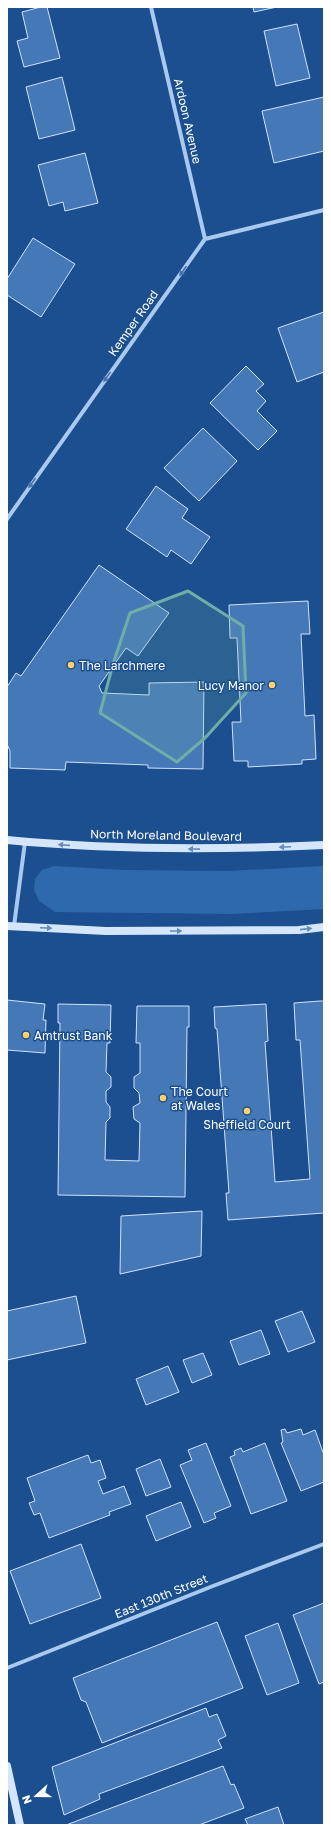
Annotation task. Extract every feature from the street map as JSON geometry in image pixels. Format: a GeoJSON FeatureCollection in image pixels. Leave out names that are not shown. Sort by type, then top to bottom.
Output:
{"type":"FeatureCollection","features":[{"type":"Feature","properties":{"kind":"main road","name":"North Moreland Boulevard"},"geometry":{"type":"LineString","coordinates":[[7,840],[100,847],[233,849],[324,845]]}},
{"type":"Feature","properties":{"kind":"main road"},"geometry":{"type":"LineString","coordinates":[[10,926],[106,931],[299,930],[324,927]]}},
{"type":"Feature","properties":{"kind":"main road"},"geometry":{"type":"LineString","coordinates":[[7,1766],[20,1825]]}},
{"type":"Feature","properties":{"kind":"street","name":"Ardoon Avenue"},"geometry":{"type":"LineString","coordinates":[[151,7],[205,240]]}},
{"type":"Feature","properties":{"kind":"street"},"geometry":{"type":"LineString","coordinates":[[205,240],[324,210]]}},
{"type":"Feature","properties":{"kind":"street","name":"Kemper Road"},"geometry":{"type":"LineString","coordinates":[[7,518],[205,240]]}},
{"type":"Feature","properties":{"kind":"street"},"geometry":{"type":"LineString","coordinates":[[10,926],[25,842]]}},
{"type":"Feature","properties":{"kind":"street","name":"East 130th Street"},"geometry":{"type":"LineString","coordinates":[[7,1668],[213,1586],[324,1544]]}},
{"type":"Feature","properties":{"kind":"highlighted area"},"geometry":{"type":"Polygon","coordinates":[[[188,591],[243,626],[246,693],[205,738],[177,762],[100,713],[113,664],[130,613],[188,591]]]}},
{"type":"Feature","properties":{"kind":"shaded area"},"geometry":{"type":"Polygon","coordinates":[[[54,866],[126,870],[228,871],[324,866],[324,909],[233,914],[55,912],[39,901],[34,890],[35,879],[42,870],[54,866]]]}},
{"type":"Feature","properties":{"kind":"building"},"geometry":{"type":"Polygon","coordinates":[[[47,7],[60,58],[24,67],[17,41],[28,38],[22,12],[47,7]]]}},
{"type":"Feature","properties":{"kind":"building"},"geometry":{"type":"Polygon","coordinates":[[[253,7],[277,7],[254,12],[253,7]]]}},
{"type":"Feature","properties":{"kind":"building"},"geometry":{"type":"Polygon","coordinates":[[[297,24],[310,78],[276,86],[264,31],[297,24]]]}},
{"type":"Feature","properties":{"kind":"building"},"geometry":{"type":"Polygon","coordinates":[[[62,77],[75,130],[39,139],[26,87],[62,77]]]}},
{"type":"Feature","properties":{"kind":"building"},"geometry":{"type":"Polygon","coordinates":[[[324,97],[324,151],[274,163],[262,111],[324,97]]]}},
{"type":"Feature","properties":{"kind":"building"},"geometry":{"type":"Polygon","coordinates":[[[85,153],[98,203],[65,211],[63,202],[49,206],[38,165],[85,153]]]}},
{"type":"Feature","properties":{"kind":"building"},"geometry":{"type":"Polygon","coordinates":[[[33,238],[75,264],[41,317],[7,295],[7,279],[33,238]]]}},
{"type":"Feature","properties":{"kind":"building"},"geometry":{"type":"Polygon","coordinates":[[[324,312],[324,372],[297,382],[278,328],[324,312]]]}},
{"type":"Feature","properties":{"kind":"building"},"geometry":{"type":"Polygon","coordinates":[[[246,366],[264,384],[256,391],[266,401],[257,411],[277,431],[258,450],[210,403],[246,366]]]}},
{"type":"Feature","properties":{"kind":"building"},"geometry":{"type":"Polygon","coordinates":[[[203,428],[237,461],[199,501],[164,468],[203,428]]]}},
{"type":"Feature","properties":{"kind":"building"},"geometry":{"type":"Polygon","coordinates":[[[156,486],[188,509],[182,518],[210,537],[191,564],[171,550],[167,557],[126,529],[156,486]]]}},
{"type":"Feature","properties":{"kind":"building","name":"The Larchmere"},"geometry":{"type":"Polygon","coordinates":[[[99,565],[169,613],[138,656],[126,648],[99,686],[102,693],[149,695],[149,683],[204,682],[203,769],[148,768],[148,765],[66,762],[65,770],[10,768],[10,751],[7,744],[7,687],[16,673],[21,676],[99,565]]]}},
{"type":"Feature","properties":{"kind":"building","name":"Lucy Manor"},"geometry":{"type":"Polygon","coordinates":[[[308,601],[310,634],[301,634],[305,716],[314,715],[316,759],[302,760],[302,764],[248,767],[248,761],[234,761],[232,722],[241,722],[237,638],[230,638],[229,605],[308,601]]]}},
{"type":"Feature","properties":{"kind":"building","name":"Amtrust Bank"},"geometry":{"type":"Polygon","coordinates":[[[7,1000],[45,1004],[43,1020],[46,1020],[45,1053],[7,1050],[7,1000]]]}},
{"type":"Feature","properties":{"kind":"building","name":"Sheffield Court"},"geometry":{"type":"Polygon","coordinates":[[[324,1001],[324,1213],[228,1220],[226,1193],[229,1193],[217,1029],[215,1028],[214,1007],[266,1004],[268,1041],[265,1042],[275,1182],[310,1179],[300,1040],[296,1040],[294,1003],[324,1001]]]}},
{"type":"Feature","properties":{"kind":"building","name":"The Court at Wales"},"geometry":{"type":"Polygon","coordinates":[[[58,1004],[111,1005],[110,1043],[107,1043],[106,1072],[111,1077],[111,1087],[106,1091],[106,1102],[110,1107],[110,1118],[106,1122],[105,1160],[139,1161],[140,1123],[134,1119],[133,1107],[140,1103],[139,1093],[134,1088],[134,1077],[140,1073],[140,1043],[136,1043],[137,1006],[189,1006],[189,1027],[187,1027],[185,1197],[58,1195],[60,1023],[58,1023],[58,1004]]]}},
{"type":"Feature","properties":{"kind":"building"},"geometry":{"type":"Polygon","coordinates":[[[202,1211],[201,1256],[120,1274],[121,1216],[202,1211]]]}},
{"type":"Feature","properties":{"kind":"building"},"geometry":{"type":"Polygon","coordinates":[[[76,1296],[86,1343],[7,1360],[7,1311],[76,1296]]]}},
{"type":"Feature","properties":{"kind":"building"},"geometry":{"type":"Polygon","coordinates":[[[302,1311],[315,1342],[288,1352],[275,1321],[302,1311]]]}},
{"type":"Feature","properties":{"kind":"building"},"geometry":{"type":"Polygon","coordinates":[[[261,1330],[270,1354],[239,1365],[230,1341],[261,1330]]]}},
{"type":"Feature","properties":{"kind":"building"},"geometry":{"type":"Polygon","coordinates":[[[203,1353],[212,1375],[192,1383],[183,1360],[203,1353]]]}},
{"type":"Feature","properties":{"kind":"building"},"geometry":{"type":"Polygon","coordinates":[[[168,1366],[179,1392],[146,1405],[136,1379],[168,1366]]]}},
{"type":"Feature","properties":{"kind":"building"},"geometry":{"type":"Polygon","coordinates":[[[285,1429],[287,1433],[301,1429],[303,1435],[315,1430],[324,1455],[324,1482],[301,1491],[281,1443],[283,1442],[281,1430],[285,1429]]]}},
{"type":"Feature","properties":{"kind":"building"},"geometry":{"type":"Polygon","coordinates":[[[206,1443],[231,1506],[214,1513],[216,1518],[204,1523],[180,1465],[192,1460],[188,1450],[206,1443]]]}},
{"type":"Feature","properties":{"kind":"building"},"geometry":{"type":"Polygon","coordinates":[[[265,1443],[287,1501],[251,1514],[230,1457],[235,1455],[234,1451],[241,1448],[243,1452],[265,1443]]]}},
{"type":"Feature","properties":{"kind":"building"},"geometry":{"type":"Polygon","coordinates":[[[88,1455],[91,1463],[100,1460],[106,1478],[98,1481],[103,1494],[124,1486],[131,1504],[109,1512],[110,1515],[49,1538],[40,1513],[34,1515],[29,1503],[35,1501],[27,1478],[88,1455]]]}},
{"type":"Feature","properties":{"kind":"building"},"geometry":{"type":"Polygon","coordinates":[[[160,1459],[171,1487],[146,1496],[136,1469],[160,1459]]]}},
{"type":"Feature","properties":{"kind":"building"},"geometry":{"type":"Polygon","coordinates":[[[181,1502],[191,1527],[156,1541],[146,1516],[181,1502]]]}},
{"type":"Feature","properties":{"kind":"building"},"geometry":{"type":"Polygon","coordinates":[[[81,1544],[101,1598],[30,1624],[10,1571],[81,1544]]]}},
{"type":"Feature","properties":{"kind":"building"},"geometry":{"type":"Polygon","coordinates":[[[324,1603],[324,1682],[319,1684],[293,1615],[324,1603]]]}},
{"type":"Feature","properties":{"kind":"building"},"geometry":{"type":"Polygon","coordinates":[[[217,1622],[243,1688],[102,1743],[86,1702],[81,1700],[73,1678],[217,1622]]]}},
{"type":"Feature","properties":{"kind":"building"},"geometry":{"type":"Polygon","coordinates":[[[278,1623],[299,1683],[267,1695],[245,1636],[278,1623]]]}},
{"type":"Feature","properties":{"kind":"building"},"geometry":{"type":"Polygon","coordinates":[[[206,1708],[209,1717],[217,1714],[226,1736],[218,1740],[222,1748],[99,1794],[100,1799],[64,1815],[52,1767],[206,1708]]]}},
{"type":"Feature","properties":{"kind":"building"},"geometry":{"type":"Polygon","coordinates":[[[223,1766],[231,1785],[234,1784],[244,1808],[199,1825],[66,1825],[223,1766]]]}},
{"type":"Feature","properties":{"kind":"building"},"geometry":{"type":"Polygon","coordinates":[[[278,1807],[284,1825],[248,1825],[245,1819],[278,1807]]]}},
{"type":"Feature","properties":{"kind":"place","name":"The Larchmere"},"geometry":{"type":"Point","coordinates":[71,665]}},
{"type":"Feature","properties":{"kind":"place","name":"Lucy Manor"},"geometry":{"type":"Point","coordinates":[272,685]}},
{"type":"Feature","properties":{"kind":"place","name":"Amtrust Bank"},"geometry":{"type":"Point","coordinates":[26,1035]}},
{"type":"Feature","properties":{"kind":"place","name":"The Court at Wales"},"geometry":{"type":"Point","coordinates":[163,1098]}},
{"type":"Feature","properties":{"kind":"place","name":"Sheffield Court"},"geometry":{"type":"Point","coordinates":[247,1111]}}]}
